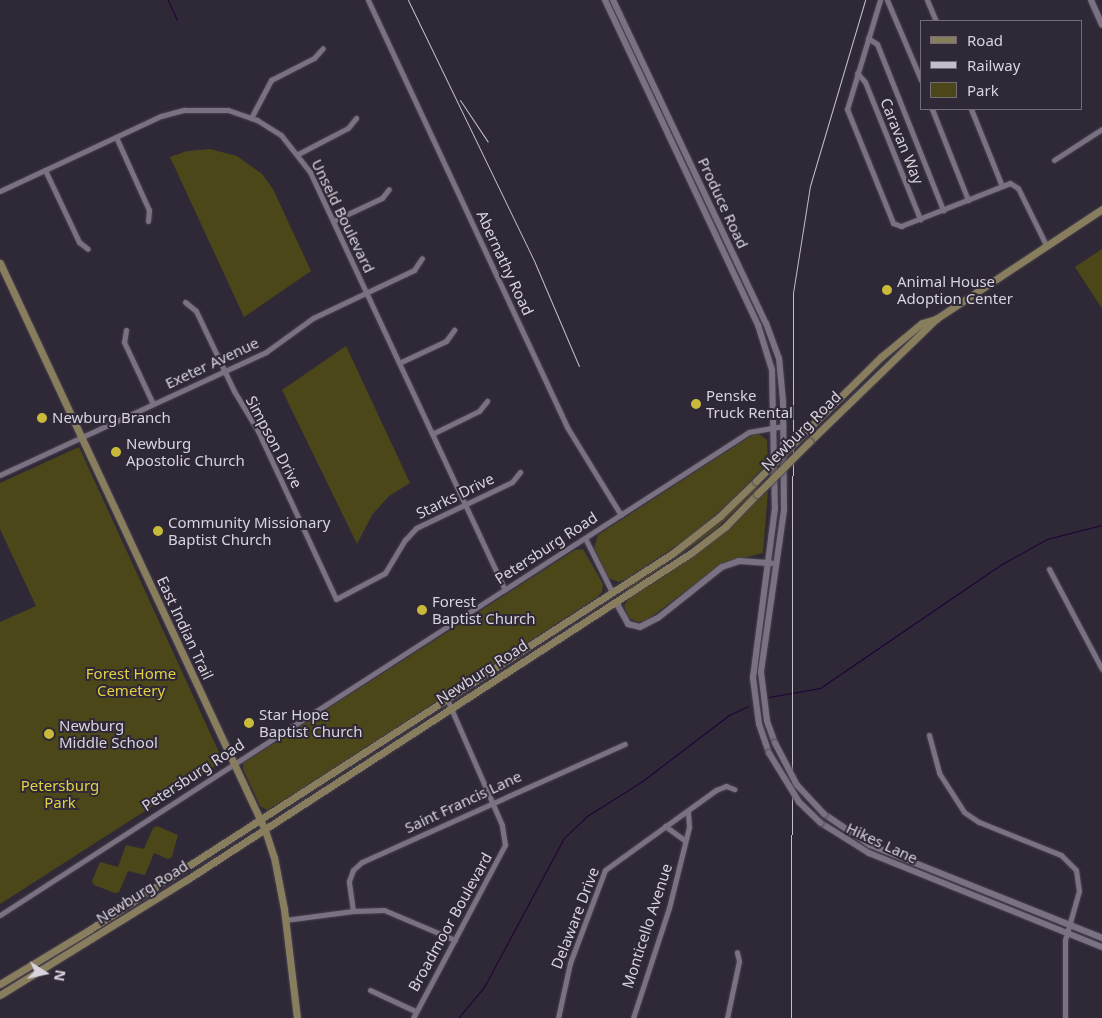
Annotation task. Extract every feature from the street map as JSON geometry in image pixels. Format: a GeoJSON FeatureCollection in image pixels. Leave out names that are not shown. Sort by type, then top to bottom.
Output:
{"type":"FeatureCollection","features":[{"type":"Feature","properties":{"kind":"main road","name":"Newburg Road"},"geometry":{"type":"LineString","coordinates":[[0,995],[265,830],[691,553],[726,526],[809,442],[936,319],[1102,209]]}},
{"type":"Feature","properties":{"kind":"main road","name":"East Indian Trail"},"geometry":{"type":"LineString","coordinates":[[0,263],[261,819],[274,857],[285,920],[298,1018]]}},
{"type":"Feature","properties":{"kind":"main road","name":"Newburg Road"},"geometry":{"type":"LineString","coordinates":[[0,984],[261,819],[673,553],[720,516],[899,342],[922,323],[936,319]]}},
{"type":"Feature","properties":{"kind":"street","name":"Abernathy Road"},"geometry":{"type":"LineString","coordinates":[[368,0],[567,427],[621,515]]}},
{"type":"Feature","properties":{"kind":"street","name":"Produce Road"},"geometry":{"type":"LineString","coordinates":[[604,0],[766,344],[773,379],[775,425]]}},
{"type":"Feature","properties":{"kind":"street","name":"Produce Road"},"geometry":{"type":"LineString","coordinates":[[613,0],[766,323],[778,358],[783,426]]}},
{"type":"Feature","properties":{"kind":"street"},"geometry":{"type":"LineString","coordinates":[[880,0],[847,112],[878,189],[895,225],[902,226],[1002,186],[1016,185],[1046,245]]}},
{"type":"Feature","properties":{"kind":"street"},"geometry":{"type":"LineString","coordinates":[[887,0],[920,78]]}},
{"type":"Feature","properties":{"kind":"street"},"geometry":{"type":"LineString","coordinates":[[927,0],[936,20]]}},
{"type":"Feature","properties":{"kind":"street"},"geometry":{"type":"LineString","coordinates":[[1092,0],[1102,25]]}},
{"type":"Feature","properties":{"kind":"street"},"geometry":{"type":"LineString","coordinates":[[868,38],[877,44],[943,210]]}},
{"type":"Feature","properties":{"kind":"street"},"geometry":{"type":"LineString","coordinates":[[251,118],[271,80],[314,58],[322,48]]}},
{"type":"Feature","properties":{"kind":"street","name":"Caravan Way"},"geometry":{"type":"LineString","coordinates":[[857,73],[865,82],[920,219]]}},
{"type":"Feature","properties":{"kind":"street","name":"Unseld Boulevard"},"geometry":{"type":"LineString","coordinates":[[0,191],[161,116],[184,110],[219,109],[251,118],[281,135],[298,154],[333,221],[504,590]]}},
{"type":"Feature","properties":{"kind":"street"},"geometry":{"type":"LineString","coordinates":[[932,110],[968,200]]}},
{"type":"Feature","properties":{"kind":"street"},"geometry":{"type":"LineString","coordinates":[[971,110],[1002,186]]}},
{"type":"Feature","properties":{"kind":"street"},"geometry":{"type":"LineString","coordinates":[[298,154],[348,128],[356,118]]}},
{"type":"Feature","properties":{"kind":"street"},"geometry":{"type":"LineString","coordinates":[[1054,160],[1102,129]]}},
{"type":"Feature","properties":{"kind":"street"},"geometry":{"type":"LineString","coordinates":[[116,137],[149,210],[148,221]]}},
{"type":"Feature","properties":{"kind":"street"},"geometry":{"type":"LineString","coordinates":[[45,170],[79,242],[88,249]]}},
{"type":"Feature","properties":{"kind":"street"},"geometry":{"type":"LineString","coordinates":[[333,221],[382,198],[389,189]]}},
{"type":"Feature","properties":{"kind":"street","name":"Exeter Avenue"},"geometry":{"type":"LineString","coordinates":[[0,475],[277,346],[313,318],[414,270],[422,258]]}},
{"type":"Feature","properties":{"kind":"street","name":"Simpson Drive"},"geometry":{"type":"LineString","coordinates":[[185,302],[196,311],[224,371],[264,444],[336,599]]}},
{"type":"Feature","properties":{"kind":"street"},"geometry":{"type":"LineString","coordinates":[[126,330],[124,342],[154,404]]}},
{"type":"Feature","properties":{"kind":"street"},"geometry":{"type":"LineString","coordinates":[[399,363],[446,341],[454,330]]}},
{"type":"Feature","properties":{"kind":"street"},"geometry":{"type":"LineString","coordinates":[[432,434],[479,411],[487,401]]}},
{"type":"Feature","properties":{"kind":"street","name":"Petersburg Road"},"geometry":{"type":"LineString","coordinates":[[0,915],[749,432],[775,425],[783,426]]}},
{"type":"Feature","properties":{"kind":"street","name":"Hikes Lane"},"geometry":{"type":"LineString","coordinates":[[775,425],[775,508],[753,678],[760,724],[769,753],[799,802],[821,823],[869,853],[1102,947]]}},
{"type":"Feature","properties":{"kind":"street","name":"Hikes Lane"},"geometry":{"type":"LineString","coordinates":[[783,426],[784,510],[761,672],[767,721],[774,743],[797,785],[824,814],[870,844],[1102,938]]}},
{"type":"Feature","properties":{"kind":"street","name":"Starks Drive"},"geometry":{"type":"LineString","coordinates":[[336,599],[385,573],[405,540],[416,528],[512,482],[520,472]]}},
{"type":"Feature","properties":{"kind":"street"},"geometry":{"type":"LineString","coordinates":[[585,538],[612,592]]}},
{"type":"Feature","properties":{"kind":"street"},"geometry":{"type":"LineString","coordinates":[[616,602],[628,624],[640,627],[658,618],[722,567],[739,561],[777,563]]}},
{"type":"Feature","properties":{"kind":"street"},"geometry":{"type":"LineString","coordinates":[[1049,569],[1102,669]]}},
{"type":"Feature","properties":{"kind":"street","name":"Broadmoor Boulevard"},"geometry":{"type":"LineString","coordinates":[[413,1018],[505,845],[502,825],[448,699]]}},
{"type":"Feature","properties":{"kind":"street"},"geometry":{"type":"LineString","coordinates":[[929,735],[939,773],[964,812],[979,822],[1048,848],[1072,863],[1080,885],[1066,934],[1065,1018]]}},
{"type":"Feature","properties":{"kind":"street","name":"Saint Francis Lane"},"geometry":{"type":"LineString","coordinates":[[352,911],[349,882],[359,864],[492,802],[625,744]]}},
{"type":"Feature","properties":{"kind":"street","name":"Delaware Drive"},"geometry":{"type":"LineString","coordinates":[[558,1018],[570,963],[605,870],[665,826],[688,812],[720,787],[734,789]]}},
{"type":"Feature","properties":{"kind":"street","name":"Monticello Avenue"},"geometry":{"type":"LineString","coordinates":[[634,1018],[669,908],[690,818],[688,812]]}},
{"type":"Feature","properties":{"kind":"street"},"geometry":{"type":"LineString","coordinates":[[665,826],[684,840]]}},
{"type":"Feature","properties":{"kind":"street"},"geometry":{"type":"LineString","coordinates":[[285,920],[352,911],[392,912],[455,940]]}},
{"type":"Feature","properties":{"kind":"street"},"geometry":{"type":"LineString","coordinates":[[727,1018],[739,962],[737,952]]}},
{"type":"Feature","properties":{"kind":"street"},"geometry":{"type":"LineString","coordinates":[[370,990],[416,1012]]}},
{"type":"Feature","properties":{"kind":"green space"},"geometry":{"type":"Polygon","coordinates":[[[210,149],[237,156],[262,174],[273,189],[311,271],[244,317],[170,157],[187,151],[210,149]]]}},
{"type":"Feature","properties":{"kind":"green space"},"geometry":{"type":"Polygon","coordinates":[[[1102,249],[1102,307],[1101,307],[1075,267],[1102,249]]]}},
{"type":"Feature","properties":{"kind":"green space"},"geometry":{"type":"Polygon","coordinates":[[[346,346],[410,483],[389,496],[372,515],[357,544],[282,390],[346,346]]]}},
{"type":"Feature","properties":{"kind":"green space"},"geometry":{"type":"Polygon","coordinates":[[[759,434],[767,440],[768,463],[728,504],[688,538],[626,579],[619,582],[608,578],[594,548],[598,535],[752,435],[759,434]]]}},
{"type":"Feature","properties":{"kind":"green space","name":"Petersburg Park"},"geometry":{"type":"Polygon","coordinates":[[[79,447],[223,761],[0,904],[0,622],[36,606],[0,529],[0,483],[79,447]]]}},
{"type":"Feature","properties":{"kind":"green space"},"geometry":{"type":"Polygon","coordinates":[[[756,486],[759,487],[756,491],[715,530],[627,591],[625,587],[696,540],[756,486]]]}},
{"type":"Feature","properties":{"kind":"green space"},"geometry":{"type":"Polygon","coordinates":[[[768,490],[763,553],[723,563],[646,621],[637,622],[629,618],[624,606],[630,596],[736,522],[768,490]]]}},
{"type":"Feature","properties":{"kind":"green space"},"geometry":{"type":"Polygon","coordinates":[[[583,549],[603,584],[602,592],[596,598],[286,799],[267,810],[260,806],[243,769],[243,763],[575,550],[583,549]]]}},
{"type":"Feature","properties":{"kind":"green space"},"geometry":{"type":"Polygon","coordinates":[[[157,826],[178,835],[172,857],[168,859],[154,853],[145,875],[128,871],[119,892],[115,893],[94,885],[92,881],[100,862],[118,867],[126,845],[144,849],[153,828],[157,826]]]}},
{"type":"Feature","properties":{"kind":"waterway"},"geometry":{"type":"LineString","coordinates":[[168,0],[177,20]]}},
{"type":"Feature","properties":{"kind":"waterway"},"geometry":{"type":"LineString","coordinates":[[769,697],[820,688],[1002,564],[1047,539],[1102,525]]}},
{"type":"Feature","properties":{"kind":"waterway"},"geometry":{"type":"LineString","coordinates":[[458,1018],[484,987],[564,838],[587,816],[641,782],[729,715],[748,706]]}},
{"type":"Feature","properties":{"kind":"railway"},"geometry":{"type":"LineString","coordinates":[[408,0],[535,263],[579,366]]}},
{"type":"Feature","properties":{"kind":"railway"},"geometry":{"type":"LineString","coordinates":[[791,1018],[793,293],[810,186],[865,0]]}},
{"type":"Feature","properties":{"kind":"railway"},"geometry":{"type":"LineString","coordinates":[[460,100],[488,142]]}},
{"type":"Feature","properties":{"kind":"place","name":"Animal House Adoption Center"},"geometry":{"type":"Point","coordinates":[887,290]}},
{"type":"Feature","properties":{"kind":"place","name":"Penske Truck Rental"},"geometry":{"type":"Point","coordinates":[696,404]}},
{"type":"Feature","properties":{"kind":"place","name":"Newburg Branch"},"geometry":{"type":"Point","coordinates":[42,418]}},
{"type":"Feature","properties":{"kind":"place","name":"Newburg Apostolic Church"},"geometry":{"type":"Point","coordinates":[116,452]}},
{"type":"Feature","properties":{"kind":"place","name":"Community Missionary Baptist Church"},"geometry":{"type":"Point","coordinates":[158,531]}},
{"type":"Feature","properties":{"kind":"place","name":"Forest Baptist Church"},"geometry":{"type":"Point","coordinates":[422,610]}},
{"type":"Feature","properties":{"kind":"place","name":"Star Hope Baptist Church"},"geometry":{"type":"Point","coordinates":[249,723]}},
{"type":"Feature","properties":{"kind":"place","name":"Newburg Middle School"},"geometry":{"type":"Point","coordinates":[49,734]}},
{"type":"Feature","properties":{"kind":"park label","name":"Forest Home Cemetery"},"geometry":{"type":"Point","coordinates":[131,682]}}]}
